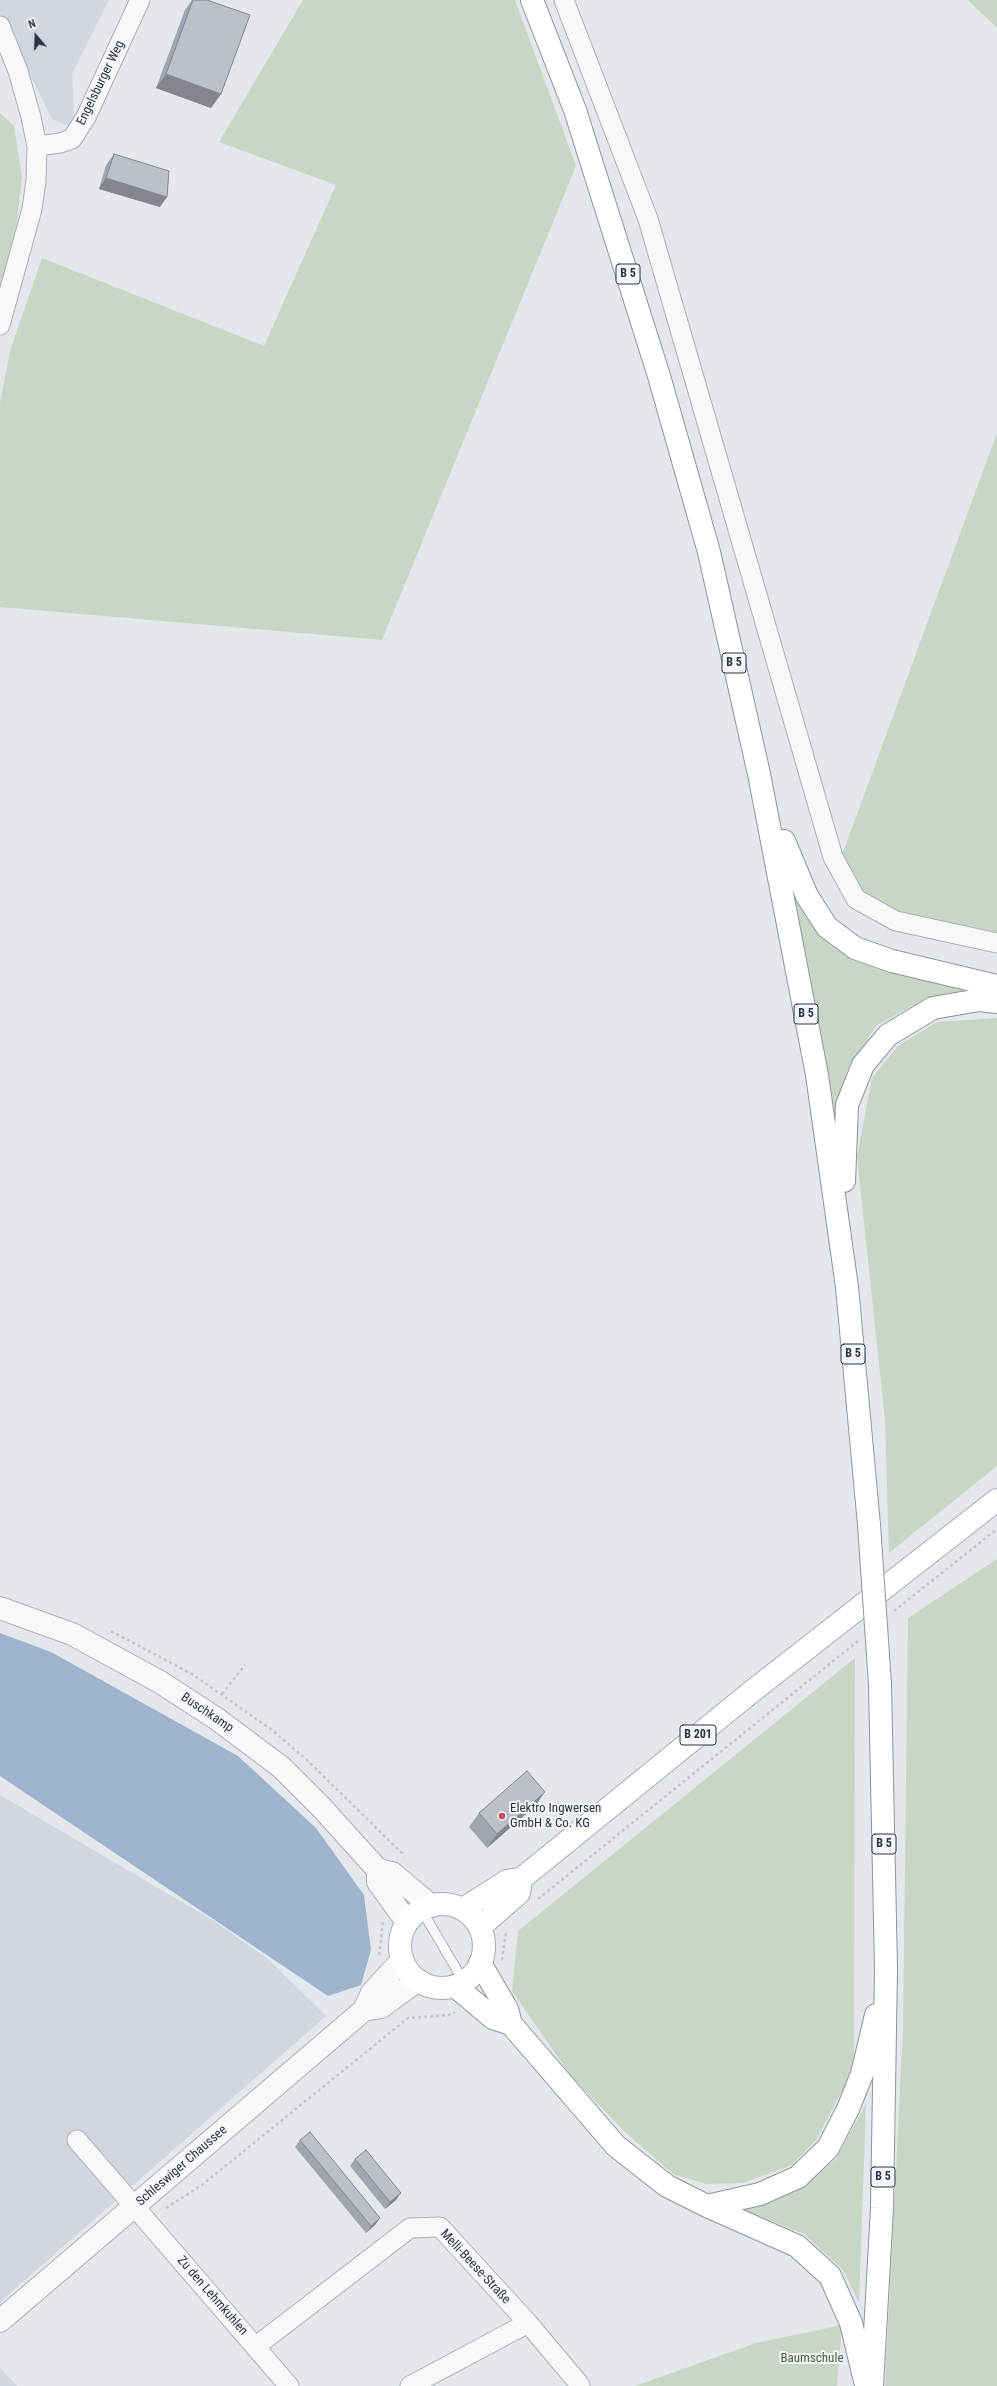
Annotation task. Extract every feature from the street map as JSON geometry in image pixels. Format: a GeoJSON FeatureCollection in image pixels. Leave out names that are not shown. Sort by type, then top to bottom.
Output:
{"type":"FeatureCollection","features":[{"type":"Feature","properties":{"kind":"main road","name":"B 5"},"geometry":{"type":"LineString","coordinates":[[532,0],[575,110],[659,376],[709,552],[759,774],[817,1075],[843,1256],[869,1526],[880,1684],[886,1969],[882,2208],[872,2386]]}},
{"type":"Feature","properties":{"kind":"main road"},"geometry":{"type":"LineString","coordinates":[[759,774],[794,868],[807,896],[827,927],[855,948],[892,961],[997,986]]}},
{"type":"Feature","properties":{"kind":"main road"},"geometry":{"type":"LineString","coordinates":[[843,1256],[844,1149],[847,1105],[863,1065],[888,1035],[933,1008],[979,1000],[997,1002]]}},
{"type":"Feature","properties":{"kind":"main road","name":"B 201"},"geometry":{"type":"LineString","coordinates":[[463,1909],[507,1881],[521,1879],[754,1689],[997,1500]]}},
{"type":"Feature","properties":{"kind":"main road"},"geometry":{"type":"LineString","coordinates":[[480,1927],[519,1893],[521,1879]]}},
{"type":"Feature","properties":{"kind":"main road"},"geometry":{"type":"LineString","coordinates":[[452,1904],[463,1909],[473,1917],[480,1927],[484,1939],[484,1951],[474,1974],[460,1984],[442,1988],[430,1986],[418,1980],[409,1972],[402,1960],[400,1948],[401,1934],[419,1912],[452,1904]]}},
{"type":"Feature","properties":{"kind":"main road"},"geometry":{"type":"LineString","coordinates":[[480,1963],[507,2009],[510,2024]]}},
{"type":"Feature","properties":{"kind":"main road"},"geometry":{"type":"LineString","coordinates":[[707,2206],[760,2194],[798,2177],[828,2148],[848,2109],[862,2074],[886,1969]]}},
{"type":"Feature","properties":{"kind":"main road"},"geometry":{"type":"LineString","coordinates":[[460,1984],[493,2018],[510,2024],[616,2146],[668,2186],[707,2206],[797,2246],[830,2276],[851,2323],[862,2366],[865,2386]]}},
{"type":"Feature","properties":{"kind":"street","name":"Engelsburger Weg"},"geometry":{"type":"LineString","coordinates":[[37,146],[60,143],[72,139],[86,117],[140,0]]}},
{"type":"Feature","properties":{"kind":"street"},"geometry":{"type":"LineString","coordinates":[[564,0],[648,219],[833,857],[856,899],[896,920],[997,943]]}},
{"type":"Feature","properties":{"kind":"street"},"geometry":{"type":"LineString","coordinates":[[0,26],[18,71],[31,117],[37,146],[36,181],[32,209],[0,325]]}},
{"type":"Feature","properties":{"kind":"street","name":"Buschkamp"},"geometry":{"type":"LineString","coordinates":[[0,1608],[72,1634],[160,1682],[207,1713],[281,1767],[322,1808],[378,1870],[392,1873],[419,1912]]}},
{"type":"Feature","properties":{"kind":"street","name":"Buschkamp"},"geometry":{"type":"LineString","coordinates":[[378,1870],[378,1882],[419,1912]]}},
{"type":"Feature","properties":{"kind":"street","name":"Schleswiger Chaussee"},"geometry":{"type":"LineString","coordinates":[[0,2321],[364,2010],[372,1993],[402,1960]]}},
{"type":"Feature","properties":{"kind":"street","name":"Schleswiger Chaussee"},"geometry":{"type":"LineString","coordinates":[[364,2010],[381,2007],[418,1980]]}},
{"type":"Feature","properties":{"kind":"street","name":"Zu den Lehmkuhlen"},"geometry":{"type":"LineString","coordinates":[[77,2140],[289,2386]]}},
{"type":"Feature","properties":{"kind":"street","name":"Melli-Beese-Straße"},"geometry":{"type":"LineString","coordinates":[[255,2347],[410,2228],[440,2227],[528,2323],[580,2385]]}},
{"type":"Feature","properties":{"kind":"street"},"geometry":{"type":"LineString","coordinates":[[410,2386],[528,2323]]}},
{"type":"Feature","properties":{"kind":"lane"},"geometry":{"type":"LineString","coordinates":[[419,1912],[460,1984]]}},
{"type":"Feature","properties":{"kind":"path"},"geometry":{"type":"LineString","coordinates":[[207,1713],[245,1665]]}},
{"type":"Feature","properties":{"kind":"shaded area"},"geometry":{"type":"Polygon","coordinates":[[[0,0],[109,0],[72,74],[74,120],[68,126],[52,119],[0,14],[0,0]]]}},
{"type":"Feature","properties":{"kind":"shaded area"},"geometry":{"type":"Polygon","coordinates":[[[0,1795],[214,1921],[269,1960],[326,2016],[0,2302],[0,1795]]]}},
{"type":"Feature","properties":{"kind":"shaded area"},"geometry":{"type":"Polygon","coordinates":[[[0,2368],[17,2386],[0,2386],[0,2368]]]}},
{"type":"Feature","properties":{"kind":"green space"},"geometry":{"type":"Polygon","coordinates":[[[303,0],[515,0],[576,166],[382,640],[0,607],[0,403],[10,351],[42,258],[264,346],[336,185],[219,142],[303,0]]]}},
{"type":"Feature","properties":{"kind":"green space"},"geometry":{"type":"Polygon","coordinates":[[[968,0],[997,0],[997,28],[968,0]]]}},
{"type":"Feature","properties":{"kind":"green space"},"geometry":{"type":"Polygon","coordinates":[[[0,113],[14,126],[22,177],[16,230],[0,288],[0,113]]]}},
{"type":"Feature","properties":{"kind":"green space"},"geometry":{"type":"Polygon","coordinates":[[[997,433],[997,935],[898,914],[861,893],[842,855],[997,433]]]}},
{"type":"Feature","properties":{"kind":"green space"},"geometry":{"type":"Polygon","coordinates":[[[795,899],[830,940],[874,967],[954,980],[969,989],[919,1002],[877,1025],[847,1071],[835,1125],[795,899]]]}},
{"type":"Feature","properties":{"kind":"green space"},"geometry":{"type":"Polygon","coordinates":[[[997,1018],[997,1466],[889,1553],[885,1420],[857,1157],[872,1078],[898,1046],[937,1022],[997,1018]]]}},
{"type":"Feature","properties":{"kind":"green space"},"geometry":{"type":"Polygon","coordinates":[[[997,1559],[997,2386],[885,2386],[903,2029],[908,1618],[997,1559]]]}},
{"type":"Feature","properties":{"kind":"green space"},"geometry":{"type":"Polygon","coordinates":[[[855,1658],[854,2068],[816,2140],[792,2165],[743,2183],[706,2184],[673,2174],[625,2132],[571,2076],[512,1991],[518,1931],[855,1658]]]}},
{"type":"Feature","properties":{"kind":"green space"},"geometry":{"type":"Polygon","coordinates":[[[866,2104],[859,2303],[843,2270],[804,2234],[737,2207],[801,2188],[836,2159],[866,2104]]]}},
{"type":"Feature","properties":{"kind":"green space","name":"Baumschule"},"geometry":{"type":"Polygon","coordinates":[[[842,2325],[837,2386],[635,2386],[756,2343],[842,2325]]]}},
{"type":"Feature","properties":{"kind":"water"},"geometry":{"type":"Polygon","coordinates":[[[0,1633],[51,1652],[238,1756],[316,1828],[364,1895],[371,1950],[361,1985],[328,1996],[0,1776],[0,1633]]]}},
{"type":"Feature","properties":{"kind":"building"},"geometry":{"type":"Polygon","coordinates":[[[193,0],[207,0],[250,15],[221,94],[166,74],[193,0]]]}},
{"type":"Feature","properties":{"kind":"building"},"geometry":{"type":"Polygon","coordinates":[[[114,154],[169,171],[167,197],[106,178],[114,154]]]}},
{"type":"Feature","properties":{"kind":"building","name":"Elektro Ingwersen GmbH & Co. KG"},"geometry":{"type":"Polygon","coordinates":[[[527,1771],[545,1792],[497,1834],[479,1813],[527,1771]]]}},
{"type":"Feature","properties":{"kind":"building"},"geometry":{"type":"Polygon","coordinates":[[[310,2132],[380,2218],[371,2226],[300,2140],[310,2132]]]}},
{"type":"Feature","properties":{"kind":"building"},"geometry":{"type":"Polygon","coordinates":[[[366,2150],[401,2193],[390,2202],[355,2159],[366,2150]]]}},
{"type":"Feature","properties":{"kind":"place","name":"Elektro Ingwersen GmbH & Co. KG"},"geometry":{"type":"Point","coordinates":[502,1816]}}]}
